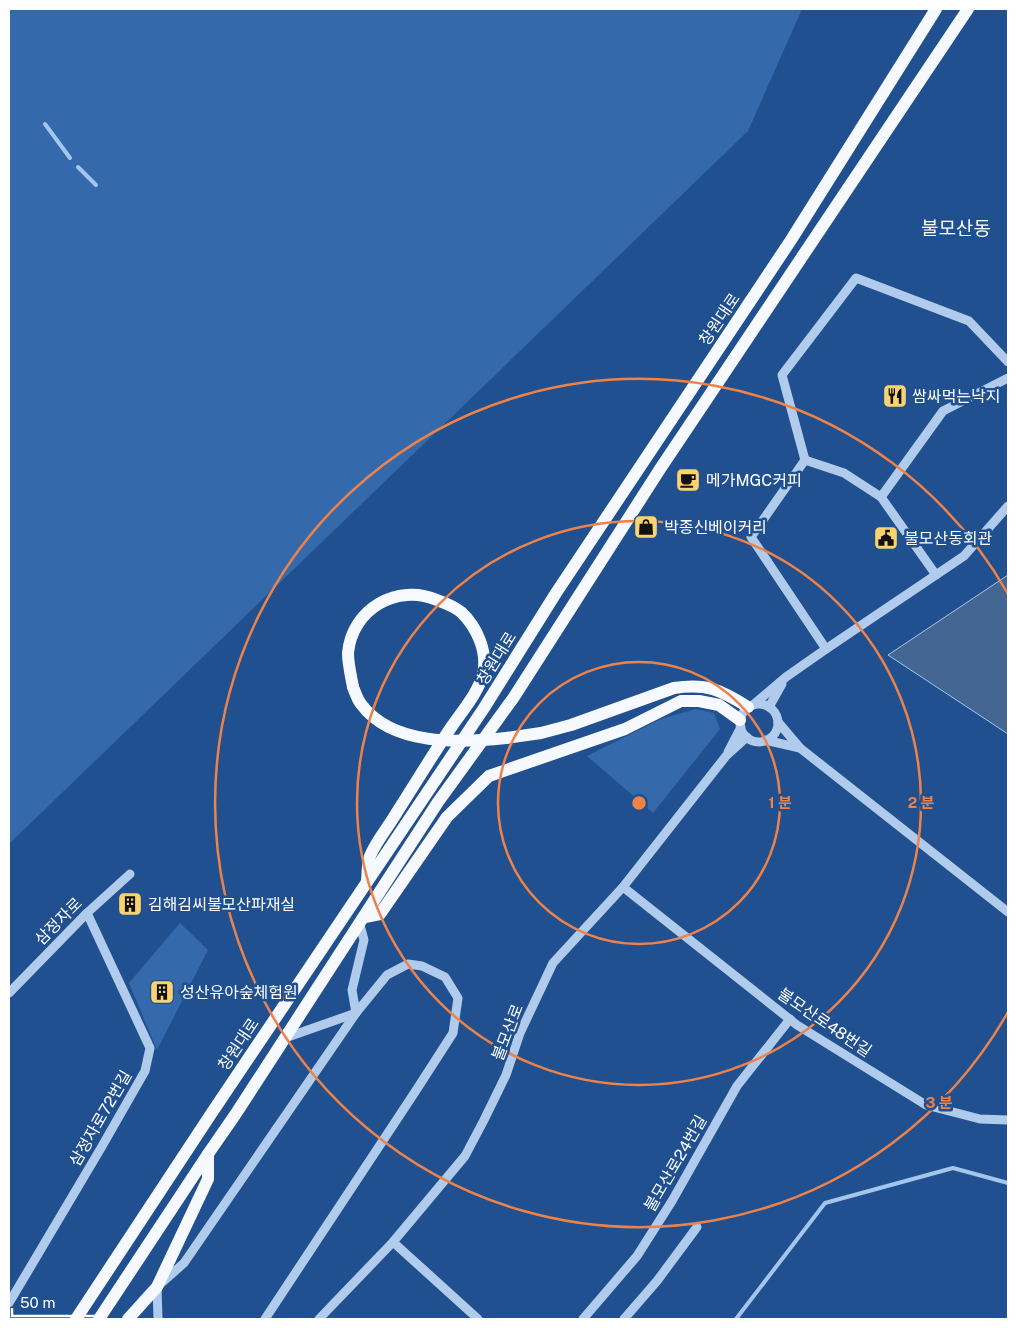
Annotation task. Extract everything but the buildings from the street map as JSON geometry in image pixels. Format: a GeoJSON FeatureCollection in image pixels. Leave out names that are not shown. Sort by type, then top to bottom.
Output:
{"type":"FeatureCollection","features":[{"type":"Feature","properties":{"kind":"main road","name":"창원대로"},"geometry":{"type":"LineString","coordinates":[[76,1319],[484,708],[562,585],[791,240],[936,9]]}},
{"type":"Feature","properties":{"kind":"main road"},"geometry":{"type":"LineString","coordinates":[[98,1319],[235,1115],[438,802],[514,697],[660,469],[968,9]]}},
{"type":"Feature","properties":{"kind":"main road"},"geometry":{"type":"LineString","coordinates":[[367,882],[370,856],[444,738],[478,686],[483,673],[484,661],[482,646],[469,621],[460,611],[446,603],[430,596],[416,594],[404,595],[379,602],[363,616],[353,632],[348,653],[353,687],[360,703],[374,718],[392,729],[416,737],[451,741],[479,741],[540,733],[571,725],[674,688],[690,686],[709,687],[751,706]]}},
{"type":"Feature","properties":{"kind":"main road"},"geometry":{"type":"LineString","coordinates":[[362,921],[380,914],[447,817],[489,776],[625,730],[681,701],[699,701],[719,705],[741,724]]}},
{"type":"Feature","properties":{"kind":"main road"},"geometry":{"type":"LineString","coordinates":[[128,1319],[157,1287],[208,1179],[208,1154]]}},
{"type":"Feature","properties":{"kind":"street"},"geometry":{"type":"LineString","coordinates":[[805,460],[782,375],[856,278],[969,321],[1008,362]]}},
{"type":"Feature","properties":{"kind":"street"},"geometry":{"type":"LineString","coordinates":[[881,497],[943,410],[1008,378]]}},
{"type":"Feature","properties":{"kind":"street"},"geometry":{"type":"LineString","coordinates":[[805,460],[844,473],[881,497],[936,575]]}},
{"type":"Feature","properties":{"kind":"street"},"geometry":{"type":"LineString","coordinates":[[805,460],[751,537],[826,649]]}},
{"type":"Feature","properties":{"kind":"street"},"geometry":{"type":"LineString","coordinates":[[726,756],[741,724],[742,715],[751,706],[786,677],[964,556],[1008,506]]}},
{"type":"Feature","properties":{"kind":"street"},"geometry":{"type":"LineString","coordinates":[[769,707],[786,677]]}},
{"type":"Feature","properties":{"kind":"street"},"geometry":{"type":"LineString","coordinates":[[751,706],[759,704],[769,707],[774,711],[778,722],[800,748],[1008,912]]}},
{"type":"Feature","properties":{"kind":"street"},"geometry":{"type":"LineString","coordinates":[[741,724],[743,733],[747,737],[759,741],[765,740],[775,733],[778,722]]}},
{"type":"Feature","properties":{"kind":"street"},"geometry":{"type":"LineString","coordinates":[[726,756],[747,737]]}},
{"type":"Feature","properties":{"kind":"street"},"geometry":{"type":"LineString","coordinates":[[765,740],[800,748]]}},
{"type":"Feature","properties":{"kind":"street","name":"불모산로"},"geometry":{"type":"LineString","coordinates":[[319,1319],[393,1242],[465,1156],[506,1075],[520,1033],[553,963],[623,887],[726,756]]}},
{"type":"Feature","properties":{"kind":"street","name":"삼정자로"},"geometry":{"type":"LineString","coordinates":[[9,993],[86,913],[130,874]]}},
{"type":"Feature","properties":{"kind":"street","name":"불모산로48번길"},"geometry":{"type":"LineString","coordinates":[[623,887],[797,1025],[926,1105],[980,1119],[1008,1120]]}},
{"type":"Feature","properties":{"kind":"street","name":"삼정자로72번길"},"geometry":{"type":"LineString","coordinates":[[9,1303],[145,1070],[150,1048],[86,913]]}},
{"type":"Feature","properties":{"kind":"street"},"geometry":{"type":"LineString","coordinates":[[356,1014],[352,990],[364,940],[362,921]]}},
{"type":"Feature","properties":{"kind":"street"},"geometry":{"type":"LineString","coordinates":[[158,1319],[157,1287],[184,1263],[356,1014],[387,975],[408,964],[422,966],[444,977],[458,998],[452,1033],[264,1319]]}},
{"type":"Feature","properties":{"kind":"street"},"geometry":{"type":"LineString","coordinates":[[285,1038],[356,1014]]}},
{"type":"Feature","properties":{"kind":"street","name":"불모산로24번길"},"geometry":{"type":"LineString","coordinates":[[584,1319],[637,1256],[672,1201],[738,1086],[790,1019]]}},
{"type":"Feature","properties":{"kind":"street"},"geometry":{"type":"LineString","coordinates":[[624,1319],[657,1281],[697,1227]]}},
{"type":"Feature","properties":{"kind":"street"},"geometry":{"type":"LineString","coordinates":[[393,1242],[478,1319]]}},
{"type":"Feature","properties":{"kind":"shaded area"},"geometry":{"type":"Polygon","coordinates":[[[9,9],[802,9],[748,131],[9,844],[9,9]]]}},
{"type":"Feature","properties":{"kind":"shaded area"},"geometry":{"type":"Polygon","coordinates":[[[1008,575],[1008,734],[888,655],[1008,575]]]}},
{"type":"Feature","properties":{"kind":"shaded area"},"geometry":{"type":"Polygon","coordinates":[[[696,709],[714,713],[720,729],[653,813],[587,756],[661,719],[696,709]]]}},
{"type":"Feature","properties":{"kind":"shaded area"},"geometry":{"type":"Polygon","coordinates":[[[180,923],[208,950],[157,1050],[129,983],[180,923]]]}},
{"type":"Feature","properties":{"kind":"waterway"},"geometry":{"type":"LineString","coordinates":[[45,124],[70,158]]}},
{"type":"Feature","properties":{"kind":"waterway"},"geometry":{"type":"LineString","coordinates":[[78,167],[96,185]]}},
{"type":"Feature","properties":{"kind":"waterway"},"geometry":{"type":"LineString","coordinates":[[736,1319],[825,1203],[953,1168],[1008,1183]]}},
{"type":"Feature","properties":{"kind":"place","name":"쌈싸먹는낙지"},"geometry":{"type":"Point","coordinates":[895,396]}},
{"type":"Feature","properties":{"kind":"place","name":"메가MGC커피"},"geometry":{"type":"Point","coordinates":[688,480]}},
{"type":"Feature","properties":{"kind":"place","name":"박종신베이커리"},"geometry":{"type":"Point","coordinates":[646,527]}},
{"type":"Feature","properties":{"kind":"place","name":"불모산동회관"},"geometry":{"type":"Point","coordinates":[886,538]}},
{"type":"Feature","properties":{"kind":"place","name":"김해김씨불모산파재실"},"geometry":{"type":"Point","coordinates":[130,904]}},
{"type":"Feature","properties":{"kind":"place","name":"성산유아숲체험원"},"geometry":{"type":"Point","coordinates":[162,992]}},
{"type":"Feature","properties":{"kind":"district","name":"불모산동"},"geometry":{"type":"Point","coordinates":[956,228]}}]}
